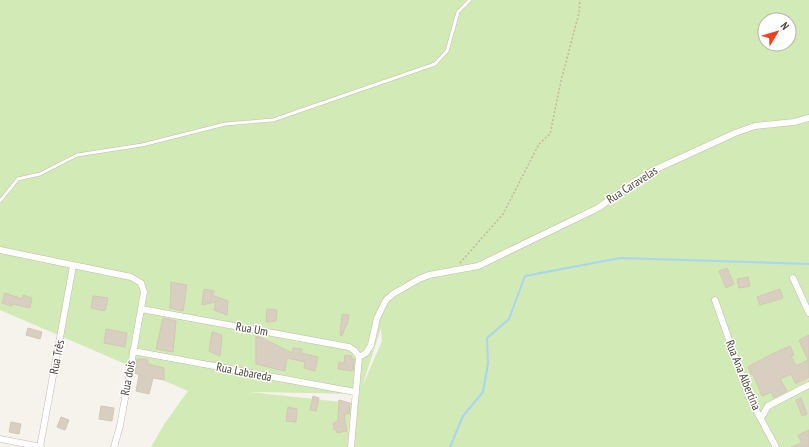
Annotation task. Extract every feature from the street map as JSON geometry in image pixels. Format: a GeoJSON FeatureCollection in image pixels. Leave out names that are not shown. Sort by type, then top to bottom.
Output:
{"type":"FeatureCollection","features":[{"type":"Feature","properties":{"kind":"street","name":"Rua Caravelas"},"geometry":{"type":"LineString","coordinates":[[359,357],[366,353],[371,345],[377,318],[386,300],[393,294],[419,279],[429,275],[478,266],[598,208],[652,171],[735,132],[755,126],[794,122],[809,118]]}},
{"type":"Feature","properties":{"kind":"street","name":"Rua dois"},"geometry":{"type":"LineString","coordinates":[[0,250],[131,277],[141,283],[144,292],[142,309],[120,426],[114,447]]}},
{"type":"Feature","properties":{"kind":"street","name":"Rua Três"},"geometry":{"type":"LineString","coordinates":[[41,447],[73,266]]}},
{"type":"Feature","properties":{"kind":"street"},"geometry":{"type":"LineString","coordinates":[[793,278],[809,313]]}},
{"type":"Feature","properties":{"kind":"street","name":"Rua Ana Albertina"},"geometry":{"type":"LineString","coordinates":[[716,300],[749,397],[776,447]]}},
{"type":"Feature","properties":{"kind":"street","name":"Rua Um"},"geometry":{"type":"LineString","coordinates":[[142,309],[345,346],[352,348],[359,357]]}},
{"type":"Feature","properties":{"kind":"street","name":"Rua Labareda"},"geometry":{"type":"LineString","coordinates":[[133,351],[355,392]]}},
{"type":"Feature","properties":{"kind":"street"},"geometry":{"type":"LineString","coordinates":[[351,447],[359,357]]}},
{"type":"Feature","properties":{"kind":"street"},"geometry":{"type":"LineString","coordinates":[[761,418],[768,406],[809,386]]}},
{"type":"Feature","properties":{"kind":"street"},"geometry":{"type":"LineString","coordinates":[[0,439],[41,447]]}},
{"type":"Feature","properties":{"kind":"lane"},"geometry":{"type":"LineString","coordinates":[[0,201],[18,179],[40,174],[77,155],[142,145],[225,124],[273,120],[435,64],[447,51],[458,12],[470,0]]}},
{"type":"Feature","properties":{"kind":"path"},"geometry":{"type":"LineString","coordinates":[[453,271],[503,214],[539,144],[550,134],[561,81],[579,13],[580,0]]}},
{"type":"Feature","properties":{"kind":"green space"},"geometry":{"type":"Polygon","coordinates":[[[0,0],[809,0],[809,447],[151,447],[165,423],[188,391],[0,310],[0,0]],[[381,328],[362,387],[382,341],[381,328]],[[250,392],[351,403],[359,394],[250,392]]]}},
{"type":"Feature","properties":{"kind":"building"},"geometry":{"type":"Polygon","coordinates":[[[727,268],[734,284],[726,288],[719,271],[727,268]]]}},
{"type":"Feature","properties":{"kind":"building"},"geometry":{"type":"Polygon","coordinates":[[[748,277],[750,286],[739,288],[737,279],[748,277]]]}},
{"type":"Feature","properties":{"kind":"building"},"geometry":{"type":"Polygon","coordinates":[[[171,282],[187,285],[183,311],[170,308],[171,282]]]}},
{"type":"Feature","properties":{"kind":"building"},"geometry":{"type":"Polygon","coordinates":[[[204,289],[214,291],[212,295],[228,301],[227,315],[214,310],[216,302],[202,305],[204,289]]]}},
{"type":"Feature","properties":{"kind":"building"},"geometry":{"type":"Polygon","coordinates":[[[780,289],[783,298],[760,305],[757,297],[780,289]]]}},
{"type":"Feature","properties":{"kind":"building"},"geometry":{"type":"Polygon","coordinates":[[[5,293],[22,299],[23,295],[32,298],[30,308],[2,303],[5,293]]]}},
{"type":"Feature","properties":{"kind":"building"},"geometry":{"type":"Polygon","coordinates":[[[93,296],[108,298],[105,311],[91,308],[93,296]]]}},
{"type":"Feature","properties":{"kind":"building"},"geometry":{"type":"Polygon","coordinates":[[[267,309],[277,310],[276,321],[266,322],[267,309]]]}},
{"type":"Feature","properties":{"kind":"building"},"geometry":{"type":"Polygon","coordinates":[[[342,314],[349,315],[347,325],[342,336],[340,335],[342,314]]]}},
{"type":"Feature","properties":{"kind":"building"},"geometry":{"type":"Polygon","coordinates":[[[163,318],[176,321],[173,352],[156,349],[163,318]]]}},
{"type":"Feature","properties":{"kind":"building"},"geometry":{"type":"Polygon","coordinates":[[[28,328],[42,332],[40,339],[26,335],[28,328]]]}},
{"type":"Feature","properties":{"kind":"building"},"geometry":{"type":"Polygon","coordinates":[[[106,329],[127,333],[125,347],[104,343],[106,329]]]}},
{"type":"Feature","properties":{"kind":"building"},"geometry":{"type":"Polygon","coordinates":[[[212,332],[222,335],[220,356],[209,351],[212,332]]]}},
{"type":"Feature","properties":{"kind":"building"},"geometry":{"type":"Polygon","coordinates":[[[256,335],[292,353],[293,348],[302,349],[301,353],[318,357],[315,371],[304,368],[305,362],[287,358],[285,371],[256,364],[256,335]]]}},
{"type":"Feature","properties":{"kind":"building"},"geometry":{"type":"Polygon","coordinates":[[[809,335],[809,377],[796,384],[791,374],[780,379],[787,391],[774,398],[771,392],[762,396],[753,374],[751,374],[748,367],[790,346],[794,355],[791,356],[796,366],[808,360],[799,340],[809,335]]]}},
{"type":"Feature","properties":{"kind":"building"},"geometry":{"type":"Polygon","coordinates":[[[345,355],[352,356],[351,359],[354,359],[353,371],[338,369],[339,362],[344,363],[345,355]]]}},
{"type":"Feature","properties":{"kind":"building"},"geometry":{"type":"Polygon","coordinates":[[[137,359],[147,359],[148,364],[164,368],[164,380],[153,378],[149,394],[136,391],[139,375],[135,373],[137,359]]]}},
{"type":"Feature","properties":{"kind":"building"},"geometry":{"type":"Polygon","coordinates":[[[313,396],[319,398],[316,411],[310,410],[313,396]]]}},
{"type":"Feature","properties":{"kind":"building"},"geometry":{"type":"Polygon","coordinates":[[[801,398],[807,414],[802,416],[796,400],[801,398]]]}},
{"type":"Feature","properties":{"kind":"building"},"geometry":{"type":"Polygon","coordinates":[[[339,400],[350,403],[349,414],[344,414],[347,431],[337,433],[336,430],[334,430],[333,423],[338,420],[339,400]]]}},
{"type":"Feature","properties":{"kind":"building"},"geometry":{"type":"Polygon","coordinates":[[[101,406],[114,408],[112,421],[99,419],[101,406]]]}},
{"type":"Feature","properties":{"kind":"building"},"geometry":{"type":"Polygon","coordinates":[[[288,407],[297,409],[296,422],[286,421],[288,407]]]}},
{"type":"Feature","properties":{"kind":"building"},"geometry":{"type":"Polygon","coordinates":[[[61,417],[69,420],[65,430],[57,427],[61,417]]]}},
{"type":"Feature","properties":{"kind":"building"},"geometry":{"type":"Polygon","coordinates":[[[11,422],[21,424],[19,434],[9,432],[11,422]]]}},
{"type":"Feature","properties":{"kind":"building"},"geometry":{"type":"Polygon","coordinates":[[[809,430],[809,447],[791,447],[802,443],[798,435],[809,430]]]}},
{"type":"Feature","properties":{"kind":"waterway"},"geometry":{"type":"LineString","coordinates":[[450,447],[463,416],[483,392],[488,364],[487,338],[509,319],[525,276],[620,258],[809,264]]}}]}
